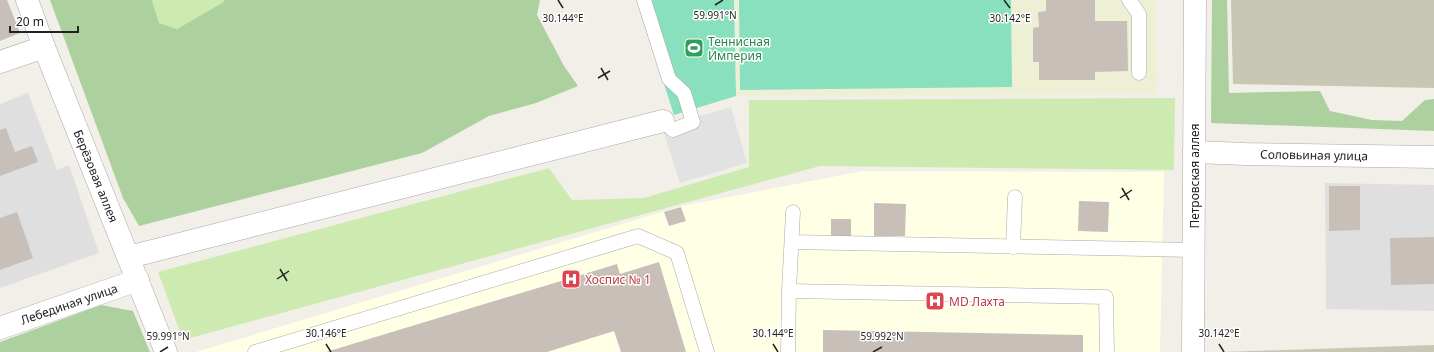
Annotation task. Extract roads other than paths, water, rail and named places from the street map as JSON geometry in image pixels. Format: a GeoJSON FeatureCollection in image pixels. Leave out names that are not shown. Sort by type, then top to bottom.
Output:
{"type":"FeatureCollection","features":[{"type":"Feature","properties":{"kind":"street","name":"Берёзовая аллея"},"geometry":{"type":"LineString","coordinates":[[27,0],[44,47],[166,352]]}},
{"type":"Feature","properties":{"kind":"street","name":"Петровская аллея"},"geometry":{"type":"LineString","coordinates":[[1193,352],[1195,0]]}},
{"type":"Feature","properties":{"kind":"street"},"geometry":{"type":"LineString","coordinates":[[0,62],[44,47]]}},
{"type":"Feature","properties":{"kind":"street"},"geometry":{"type":"LineString","coordinates":[[129,257],[663,121]]}},
{"type":"Feature","properties":{"kind":"street","name":"Соловьиная улица"},"geometry":{"type":"LineString","coordinates":[[1194,152],[1434,158]]}},
{"type":"Feature","properties":{"kind":"street","name":"Лебединая улица"},"geometry":{"type":"LineString","coordinates":[[0,328],[138,280]]}},
{"type":"Feature","properties":{"kind":"lane"},"geometry":{"type":"LineString","coordinates":[[644,0],[669,79],[684,93],[693,122],[673,130],[663,121]]}},
{"type":"Feature","properties":{"kind":"lane"},"geometry":{"type":"LineString","coordinates":[[1129,0],[1139,14],[1139,73]]}},
{"type":"Feature","properties":{"kind":"lane"},"geometry":{"type":"LineString","coordinates":[[1013,247],[1015,197]]}},
{"type":"Feature","properties":{"kind":"lane"},"geometry":{"type":"LineString","coordinates":[[788,352],[793,212]]}},
{"type":"Feature","properties":{"kind":"lane"},"geometry":{"type":"LineString","coordinates":[[254,352],[638,236],[677,253],[706,352]]}},
{"type":"Feature","properties":{"kind":"lane"},"geometry":{"type":"LineString","coordinates":[[792,242],[1194,250]]}},
{"type":"Feature","properties":{"kind":"lane"},"geometry":{"type":"LineString","coordinates":[[789,291],[1106,297],[1107,352]]}},
{"type":"Feature","properties":{"kind":"place","name":"Теннисная Империя"},"geometry":{"type":"Point","coordinates":[694,48]}},
{"type":"Feature","properties":{"kind":"place","name":"Хоспис № 1"},"geometry":{"type":"Point","coordinates":[571,279]}},
{"type":"Feature","properties":{"kind":"place","name":"MD Лахта"},"geometry":{"type":"Point","coordinates":[935,301]}}]}
